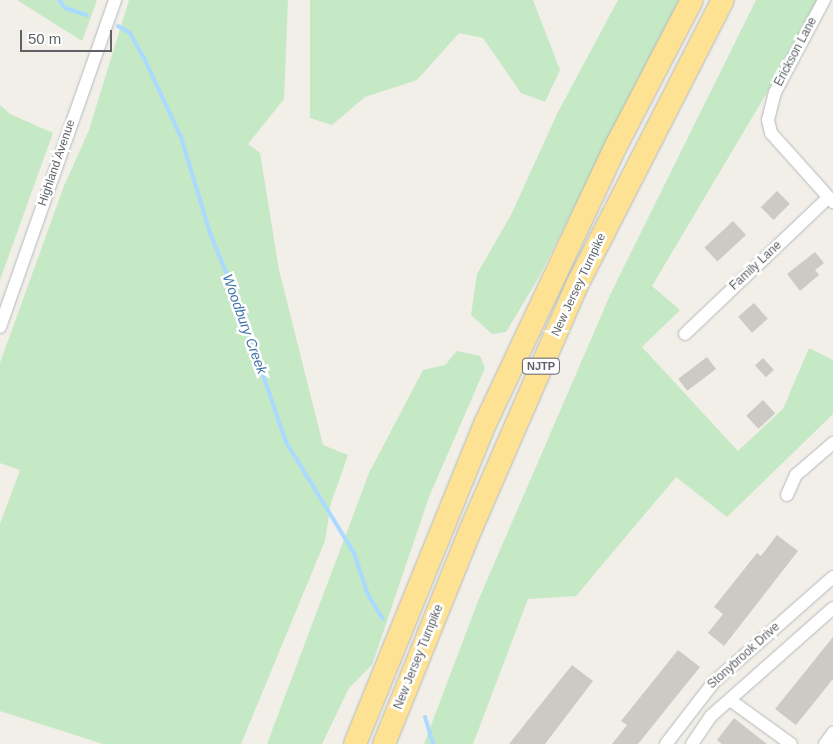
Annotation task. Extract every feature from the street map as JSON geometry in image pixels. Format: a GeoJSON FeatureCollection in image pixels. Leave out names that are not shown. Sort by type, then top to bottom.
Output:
{"type":"FeatureCollection","features":[{"type":"Feature","properties":{"kind":"highway","name":"New Jersey Turnpike"},"geometry":{"type":"LineString","coordinates":[[356,744],[486,422],[617,144],[692,0]]}},
{"type":"Feature","properties":{"kind":"highway","name":"New Jersey Turnpike"},"geometry":{"type":"LineString","coordinates":[[384,744],[470,531],[576,287],[723,0]]}},
{"type":"Feature","properties":{"kind":"street","name":"Highland Avenue"},"geometry":{"type":"LineString","coordinates":[[0,327],[115,0]]}},
{"type":"Feature","properties":{"kind":"street","name":"Erickson Lane"},"geometry":{"type":"LineString","coordinates":[[824,0],[774,92],[768,120],[772,133],[830,200]]}},
{"type":"Feature","properties":{"kind":"street","name":"Family Lane"},"geometry":{"type":"LineString","coordinates":[[685,334],[830,200]]}},
{"type":"Feature","properties":{"kind":"street"},"geometry":{"type":"LineString","coordinates":[[787,494],[796,475],[833,443]]}},
{"type":"Feature","properties":{"kind":"street","name":"Stonybrook Drive"},"geometry":{"type":"LineString","coordinates":[[666,744],[714,682],[833,578]]}},
{"type":"Feature","properties":{"kind":"street","name":"Stonybrook Drive"},"geometry":{"type":"LineString","coordinates":[[692,744],[711,716],[833,608]]}},
{"type":"Feature","properties":{"kind":"street"},"geometry":{"type":"LineString","coordinates":[[730,700],[791,744]]}},
{"type":"Feature","properties":{"kind":"street"},"geometry":{"type":"LineString","coordinates":[[825,744],[833,733]]}},
{"type":"Feature","properties":{"kind":"green space"},"geometry":{"type":"Polygon","coordinates":[[[17,0],[97,0],[82,41],[17,0]]]}},
{"type":"Feature","properties":{"kind":"green space"},"geometry":{"type":"Polygon","coordinates":[[[129,0],[288,0],[284,99],[248,144],[260,153],[279,270],[323,445],[348,455],[331,503],[325,541],[241,744],[103,744],[0,711],[0,524],[20,470],[0,463],[0,363],[64,186],[89,130],[129,0]]]}},
{"type":"Feature","properties":{"kind":"green space"},"geometry":{"type":"Polygon","coordinates":[[[310,0],[533,0],[560,70],[545,102],[521,93],[483,38],[459,33],[417,80],[365,97],[332,125],[310,118],[310,0]]]}},
{"type":"Feature","properties":{"kind":"green space"},"geometry":{"type":"Polygon","coordinates":[[[618,0],[679,0],[539,277],[506,332],[492,334],[471,315],[477,274],[511,215],[558,112],[618,0]]]}},
{"type":"Feature","properties":{"kind":"green space"},"geometry":{"type":"Polygon","coordinates":[[[756,0],[822,0],[652,286],[680,310],[642,347],[738,451],[783,409],[809,348],[833,360],[833,414],[727,517],[676,477],[576,596],[528,599],[473,744],[424,744],[478,601],[611,293],[756,0]]]}},
{"type":"Feature","properties":{"kind":"green space"},"geometry":{"type":"Polygon","coordinates":[[[0,105],[10,114],[53,133],[0,280],[0,105]]]}},
{"type":"Feature","properties":{"kind":"green space"},"geometry":{"type":"Polygon","coordinates":[[[457,351],[480,356],[485,368],[429,497],[372,665],[349,688],[322,744],[267,744],[369,473],[423,370],[445,365],[457,351]]]}},
{"type":"Feature","properties":{"kind":"building"},"geometry":{"type":"Polygon","coordinates":[[[777,191],[790,204],[773,220],[761,207],[777,191]]]}},
{"type":"Feature","properties":{"kind":"building"},"geometry":{"type":"Polygon","coordinates":[[[733,221],[746,235],[717,261],[704,248],[733,221]]]}},
{"type":"Feature","properties":{"kind":"building"},"geometry":{"type":"Polygon","coordinates":[[[815,252],[824,263],[815,270],[819,275],[800,291],[787,274],[815,252]]]}},
{"type":"Feature","properties":{"kind":"building"},"geometry":{"type":"Polygon","coordinates":[[[754,303],[768,319],[752,333],[738,317],[754,303]]]}},
{"type":"Feature","properties":{"kind":"building"},"geometry":{"type":"Polygon","coordinates":[[[707,357],[716,369],[687,391],[678,379],[707,357]]]}},
{"type":"Feature","properties":{"kind":"building"},"geometry":{"type":"Polygon","coordinates":[[[763,358],[774,370],[766,377],[755,366],[763,358]]]}},
{"type":"Feature","properties":{"kind":"building"},"geometry":{"type":"Polygon","coordinates":[[[763,400],[775,413],[758,429],[746,416],[763,400]]]}},
{"type":"Feature","properties":{"kind":"building"},"geometry":{"type":"Polygon","coordinates":[[[777,535],[798,551],[724,646],[708,633],[723,614],[714,607],[757,553],[761,556],[777,535]]]}},
{"type":"Feature","properties":{"kind":"building"},"geometry":{"type":"Polygon","coordinates":[[[833,637],[833,679],[796,725],[775,709],[833,637]]]}},
{"type":"Feature","properties":{"kind":"building"},"geometry":{"type":"Polygon","coordinates":[[[678,650],[700,667],[638,744],[612,744],[627,725],[621,721],[678,650]]]}},
{"type":"Feature","properties":{"kind":"building"},"geometry":{"type":"Polygon","coordinates":[[[572,665],[593,681],[545,744],[509,744],[572,665]]]}},
{"type":"Feature","properties":{"kind":"building"},"geometry":{"type":"Polygon","coordinates":[[[734,718],[767,744],[722,744],[717,740],[734,718]]]}},
{"type":"Feature","properties":{"kind":"waterway","name":"Woodbury Creek"},"geometry":{"type":"LineString","coordinates":[[59,0],[65,8],[87,15]]}},
{"type":"Feature","properties":{"kind":"waterway","name":"Woodbury Creek"},"geometry":{"type":"LineString","coordinates":[[118,26],[130,33],[144,58],[181,137],[210,233],[237,299],[286,442],[354,553],[368,595],[383,619]]}},
{"type":"Feature","properties":{"kind":"waterway","name":"Woodbury Creek"},"geometry":{"type":"LineString","coordinates":[[425,717],[433,744]]}}]}
